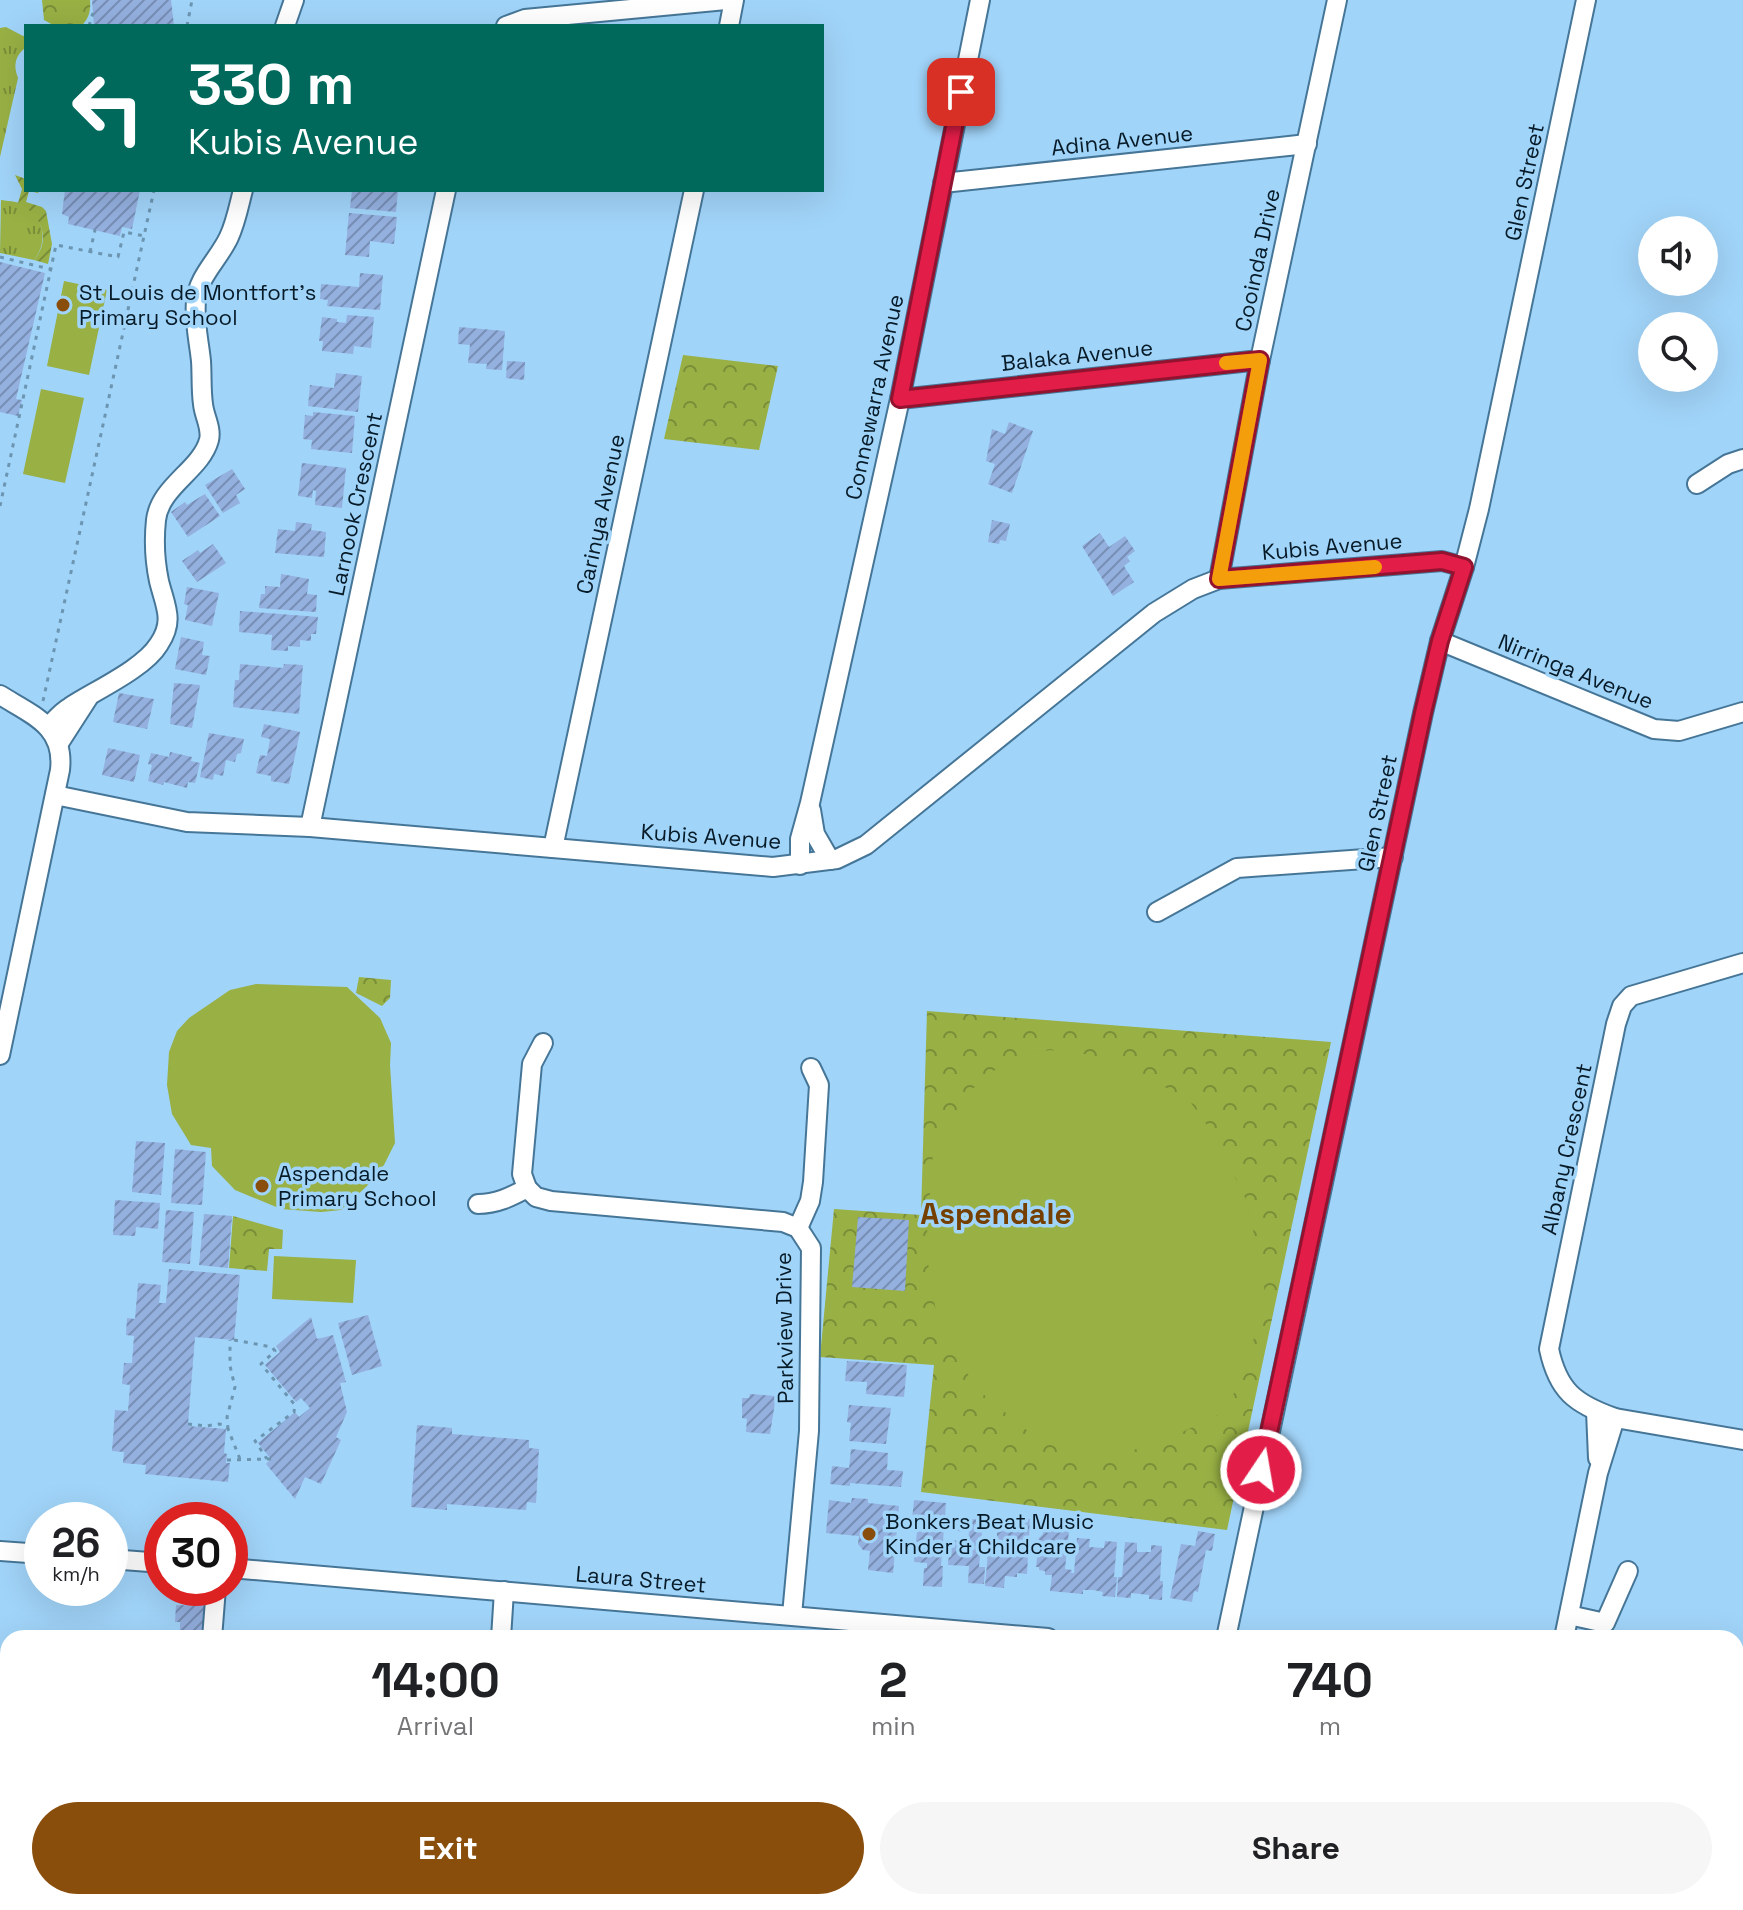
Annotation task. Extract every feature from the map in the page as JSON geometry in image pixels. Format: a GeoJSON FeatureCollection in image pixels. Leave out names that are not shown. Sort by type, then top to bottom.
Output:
{"type":"FeatureCollection","features":[{"type":"Feature","properties":{"kind":"street"},"geometry":{"type":"LineString","coordinates":[[286,24],[294,0]]}},
{"type":"Feature","properties":{"kind":"street"},"geometry":{"type":"LineString","coordinates":[[511,24],[525,19],[726,0]]}},
{"type":"Feature","properties":{"kind":"street"},"geometry":{"type":"LineString","coordinates":[[729,24],[734,0]]}},
{"type":"Feature","properties":{"kind":"street","name":"Connewarra Avenue"},"geometry":{"type":"LineString","coordinates":[[800,865],[800,839],[900,399],[980,0]]}},
{"type":"Feature","properties":{"kind":"street","name":"Cooinda Drive"},"geometry":{"type":"LineString","coordinates":[[1219,579],[1260,360],[1337,0]]}},
{"type":"Feature","properties":{"kind":"street","name":"Glen Street"},"geometry":{"type":"LineString","coordinates":[[1228,1630],[1440,641],[1464,567],[1493,447],[1586,0]]}},
{"type":"Feature","properties":{"kind":"street","name":"Adina Avenue"},"geometry":{"type":"LineString","coordinates":[[943,183],[1307,144]]}},
{"type":"Feature","properties":{"kind":"street"},"geometry":{"type":"LineString","coordinates":[[43,724],[153,653],[168,626],[157,567],[157,514],[168,493],[200,456],[208,441],[210,431],[202,402],[196,297],[201,282],[229,236],[242,192]]}},
{"type":"Feature","properties":{"kind":"street","name":"Larnook Crescent"},"geometry":{"type":"LineString","coordinates":[[310,827],[446,192]]}},
{"type":"Feature","properties":{"kind":"street","name":"Carinya Avenue"},"geometry":{"type":"LineString","coordinates":[[553,848],[694,192]]}},
{"type":"Feature","properties":{"kind":"street","name":"Balaka Avenue"},"geometry":{"type":"LineString","coordinates":[[900,399],[1260,360]]}},
{"type":"Feature","properties":{"kind":"street"},"geometry":{"type":"LineString","coordinates":[[1697,484],[1728,464],[1743,459]]}},
{"type":"Feature","properties":{"kind":"street","name":"Kubis Avenue"},"geometry":{"type":"LineString","coordinates":[[55,795],[187,822],[310,827],[773,867],[800,865],[837,859],[866,845],[1154,613],[1193,589],[1219,579],[1442,561],[1464,567]]}},
{"type":"Feature","properties":{"kind":"street","name":"Nirringa Avenue"},"geometry":{"type":"LineString","coordinates":[[1440,641],[1654,729],[1679,731],[1743,712]]}},
{"type":"Feature","properties":{"kind":"street"},"geometry":{"type":"LineString","coordinates":[[0,695],[43,724],[59,743],[61,762],[0,1055]]}},
{"type":"Feature","properties":{"kind":"street"},"geometry":{"type":"LineString","coordinates":[[59,743],[90,696]]}},
{"type":"Feature","properties":{"kind":"street","name":"Connewarra Avenue"},"geometry":{"type":"LineString","coordinates":[[810,803],[815,834],[830,860]]}},
{"type":"Feature","properties":{"kind":"street"},"geometry":{"type":"LineString","coordinates":[[1157,912],[1237,868],[1393,857]]}},
{"type":"Feature","properties":{"kind":"street","name":"Albany Crescent"},"geometry":{"type":"LineString","coordinates":[[1743,963],[1631,996],[1622,1006],[1549,1349],[1553,1369],[1562,1386],[1575,1399],[1596,1411],[1615,1418],[1743,1440]]}},
{"type":"Feature","properties":{"kind":"street"},"geometry":{"type":"LineString","coordinates":[[478,1204],[508,1198],[527,1188],[522,1174],[532,1064],[543,1043]]}},
{"type":"Feature","properties":{"kind":"street"},"geometry":{"type":"LineString","coordinates":[[798,1228],[810,1201],[813,1182],[819,1085],[811,1068]]}},
{"type":"Feature","properties":{"kind":"street","name":"Parkview Drive"},"geometry":{"type":"LineString","coordinates":[[527,1188],[536,1197],[551,1201],[783,1222],[798,1228],[811,1248],[809,1431],[792,1615]]}},
{"type":"Feature","properties":{"kind":"street"},"geometry":{"type":"LineString","coordinates":[[1596,1411],[1598,1473]]}},
{"type":"Feature","properties":{"kind":"street"},"geometry":{"type":"LineString","coordinates":[[1566,1630],[1598,1473],[1615,1418]]}},
{"type":"Feature","properties":{"kind":"street"},"geometry":{"type":"LineString","coordinates":[[0,1551],[24,1553]]}},
{"type":"Feature","properties":{"kind":"street","name":"Laura Street"},"geometry":{"type":"LineString","coordinates":[[248,1570],[792,1615],[898,1630]]}},
{"type":"Feature","properties":{"kind":"street"},"geometry":{"type":"LineString","coordinates":[[1569,1615],[1605,1623],[1628,1571]]}},
{"type":"Feature","properties":{"kind":"street"},"geometry":{"type":"LineString","coordinates":[[502,1630],[504,1591]]}},
{"type":"Feature","properties":{"kind":"street"},"geometry":{"type":"LineString","coordinates":[[213,1630],[215,1606]]}},
{"type":"Feature","properties":{"kind":"path"},"geometry":{"type":"LineString","coordinates":[[187,24],[192,0]]}},
{"type":"Feature","properties":{"kind":"path"},"geometry":{"type":"LineString","coordinates":[[90,24],[93,13]]}},
{"type":"Feature","properties":{"kind":"path"},"geometry":{"type":"LineString","coordinates":[[43,724],[154,192]]}},
{"type":"Feature","properties":{"kind":"path"},"geometry":{"type":"LineString","coordinates":[[90,252],[95,230]]}},
{"type":"Feature","properties":{"kind":"path"},"geometry":{"type":"LineString","coordinates":[[0,506],[56,245],[118,257],[123,231],[145,236]]}},
{"type":"Feature","properties":{"kind":"path"},"geometry":{"type":"LineString","coordinates":[[0,257],[50,269]]}},
{"type":"Feature","properties":{"kind":"path"},"geometry":{"type":"LineString","coordinates":[[94,420],[104,422]]}},
{"type":"Feature","properties":{"kind":"path"},"geometry":{"type":"LineString","coordinates":[[227,1460],[269,1459],[255,1441],[294,1412],[295,1405],[261,1364],[275,1351],[272,1347],[232,1340],[230,1366],[235,1387],[227,1417],[228,1429],[240,1459]]}},
{"type":"Feature","properties":{"kind":"path"},"geometry":{"type":"LineString","coordinates":[[188,1424],[219,1424],[228,1429]]}},
{"type":"Feature","properties":{"kind":"green space"},"geometry":{"type":"Polygon","coordinates":[[[42,0],[90,0],[89,14],[83,24],[51,24],[44,20],[42,0]]]}},
{"type":"Feature","properties":{"kind":"green space"},"geometry":{"type":"Polygon","coordinates":[[[6,27],[24,36],[24,49],[16,61],[18,78],[0,157],[0,28],[6,27]]]}},
{"type":"Feature","properties":{"kind":"green space"},"geometry":{"type":"Polygon","coordinates":[[[15,175],[24,178],[24,192],[29,192],[26,202],[46,211],[52,244],[48,264],[34,260],[43,236],[38,220],[18,203],[22,189],[15,175]]]}},
{"type":"Feature","properties":{"kind":"green space"},"geometry":{"type":"Polygon","coordinates":[[[1,200],[21,204],[39,221],[42,245],[34,260],[0,253],[1,200]]]}},
{"type":"Feature","properties":{"kind":"green space"},"geometry":{"type":"Polygon","coordinates":[[[64,281],[107,290],[89,375],[47,366],[64,281]]]}},
{"type":"Feature","properties":{"kind":"green space"},"geometry":{"type":"Polygon","coordinates":[[[683,355],[778,366],[759,450],[664,439],[683,355]]]}},
{"type":"Feature","properties":{"kind":"green space"},"geometry":{"type":"Polygon","coordinates":[[[41,389],[84,398],[65,483],[23,474],[41,389]]]}},
{"type":"Feature","properties":{"kind":"green space"},"geometry":{"type":"Polygon","coordinates":[[[359,977],[391,980],[390,998],[382,1006],[356,993],[359,977]]]}},
{"type":"Feature","properties":{"kind":"green space"},"geometry":{"type":"Polygon","coordinates":[[[256,984],[347,987],[380,1018],[391,1043],[395,1143],[384,1165],[341,1210],[281,1209],[235,1190],[212,1166],[211,1148],[191,1145],[172,1114],[167,1085],[169,1052],[177,1031],[189,1018],[230,990],[256,984]]]}},
{"type":"Feature","properties":{"kind":"green space"},"geometry":{"type":"Polygon","coordinates":[[[927,1011],[1331,1042],[1227,1530],[921,1492],[934,1365],[820,1357],[834,1209],[921,1215],[927,1011]]]}},
{"type":"Feature","properties":{"kind":"green space"},"geometry":{"type":"Polygon","coordinates":[[[1050,1050],[1092,1055],[1132,1070],[1191,1103],[1216,1138],[1248,1204],[1265,1292],[1245,1375],[1222,1413],[1174,1436],[1119,1455],[1093,1457],[1066,1452],[1035,1437],[977,1389],[949,1344],[937,1316],[929,1275],[927,1233],[933,1154],[950,1121],[970,1091],[1002,1064],[1025,1054],[1050,1050]]]}},
{"type":"Feature","properties":{"kind":"green space"},"geometry":{"type":"Polygon","coordinates":[[[233,1216],[283,1230],[282,1249],[269,1249],[267,1271],[229,1268],[233,1216]]]}},
{"type":"Feature","properties":{"kind":"green space"},"geometry":{"type":"Polygon","coordinates":[[[274,1256],[356,1260],[353,1303],[272,1299],[274,1256]]]}},
{"type":"Feature","properties":{"kind":"building"},"geometry":{"type":"Polygon","coordinates":[[[92,0],[171,0],[174,24],[94,24],[92,0]]]}},
{"type":"Feature","properties":{"kind":"building"},"geometry":{"type":"Polygon","coordinates":[[[65,192],[140,192],[132,229],[122,227],[120,236],[68,224],[69,217],[62,214],[65,192]]]}},
{"type":"Feature","properties":{"kind":"building"},"geometry":{"type":"Polygon","coordinates":[[[352,192],[398,192],[396,212],[350,208],[352,192]]]}},
{"type":"Feature","properties":{"kind":"building"},"geometry":{"type":"Polygon","coordinates":[[[349,213],[397,217],[394,244],[370,241],[369,257],[345,255],[349,213]]]}},
{"type":"Feature","properties":{"kind":"building"},"geometry":{"type":"Polygon","coordinates":[[[0,262],[45,273],[16,399],[22,400],[18,416],[0,412],[0,262]]]}},
{"type":"Feature","properties":{"kind":"building"},"geometry":{"type":"Polygon","coordinates":[[[360,273],[383,275],[380,310],[327,306],[328,300],[320,299],[321,284],[359,287],[360,273]]]}},
{"type":"Feature","properties":{"kind":"building"},"geometry":{"type":"Polygon","coordinates":[[[347,315],[374,317],[371,348],[354,346],[353,354],[322,351],[323,341],[319,341],[322,317],[346,323],[347,315]]]}},
{"type":"Feature","properties":{"kind":"building"},"geometry":{"type":"Polygon","coordinates":[[[459,327],[505,331],[502,370],[486,369],[487,364],[468,363],[470,345],[458,344],[459,327]]]}},
{"type":"Feature","properties":{"kind":"building"},"geometry":{"type":"Polygon","coordinates":[[[507,361],[525,362],[524,380],[506,378],[507,361]]]}},
{"type":"Feature","properties":{"kind":"building"},"geometry":{"type":"Polygon","coordinates":[[[336,373],[362,376],[358,412],[308,406],[310,385],[334,388],[336,373]]]}},
{"type":"Feature","properties":{"kind":"building"},"geometry":{"type":"Polygon","coordinates":[[[313,412],[355,416],[352,453],[311,449],[312,440],[303,439],[305,415],[313,416],[313,412]]]}},
{"type":"Feature","properties":{"kind":"building"},"geometry":{"type":"Polygon","coordinates":[[[1009,422],[1033,431],[1012,493],[988,484],[995,464],[986,461],[992,429],[1005,434],[1009,422]]]}},
{"type":"Feature","properties":{"kind":"building"},"geometry":{"type":"Polygon","coordinates":[[[302,463],[346,468],[342,508],[315,505],[316,491],[313,490],[312,498],[298,496],[302,463]]]}},
{"type":"Feature","properties":{"kind":"building"},"geometry":{"type":"Polygon","coordinates":[[[232,469],[245,489],[236,495],[240,503],[223,513],[205,485],[232,469]]]}},
{"type":"Feature","properties":{"kind":"building"},"geometry":{"type":"Polygon","coordinates":[[[205,494],[220,516],[188,537],[171,512],[205,494]]]}},
{"type":"Feature","properties":{"kind":"building"},"geometry":{"type":"Polygon","coordinates":[[[992,520],[1010,524],[1006,541],[1000,540],[999,544],[988,542],[992,520]]]}},
{"type":"Feature","properties":{"kind":"building"},"geometry":{"type":"Polygon","coordinates":[[[296,522],[312,524],[311,530],[326,532],[324,557],[275,553],[278,529],[295,531],[296,522]]]}},
{"type":"Feature","properties":{"kind":"building"},"geometry":{"type":"Polygon","coordinates":[[[1100,533],[1109,547],[1125,536],[1135,551],[1127,557],[1130,561],[1124,566],[1134,582],[1113,596],[1082,546],[1100,533]]]}},
{"type":"Feature","properties":{"kind":"building"},"geometry":{"type":"Polygon","coordinates":[[[213,544],[226,563],[197,582],[182,561],[213,544]]]}},
{"type":"Feature","properties":{"kind":"building"},"geometry":{"type":"Polygon","coordinates":[[[281,574],[309,579],[307,594],[317,595],[316,612],[259,608],[265,586],[280,587],[281,574]]]}},
{"type":"Feature","properties":{"kind":"building"},"geometry":{"type":"Polygon","coordinates":[[[187,587],[219,593],[212,626],[185,620],[187,587]]]}},
{"type":"Feature","properties":{"kind":"building"},"geometry":{"type":"Polygon","coordinates":[[[240,611],[318,617],[316,634],[311,634],[311,641],[300,640],[300,647],[288,646],[288,651],[271,650],[272,635],[239,632],[240,611]]]}},
{"type":"Feature","properties":{"kind":"building"},"geometry":{"type":"Polygon","coordinates":[[[181,637],[204,642],[202,655],[210,656],[206,675],[175,669],[181,637]]]}},
{"type":"Feature","properties":{"kind":"building"},"geometry":{"type":"Polygon","coordinates":[[[240,664],[283,668],[284,664],[303,665],[299,714],[233,707],[240,664]]]}},
{"type":"Feature","properties":{"kind":"building"},"geometry":{"type":"Polygon","coordinates":[[[174,683],[200,685],[192,728],[170,724],[174,683]]]}},
{"type":"Feature","properties":{"kind":"building"},"geometry":{"type":"Polygon","coordinates":[[[119,693],[154,699],[147,729],[113,722],[119,693]]]}},
{"type":"Feature","properties":{"kind":"building"},"geometry":{"type":"Polygon","coordinates":[[[264,724],[300,732],[289,784],[271,781],[271,776],[256,773],[260,755],[267,756],[270,739],[261,737],[264,724]]]}},
{"type":"Feature","properties":{"kind":"building"},"geometry":{"type":"Polygon","coordinates":[[[209,733],[244,739],[235,762],[226,760],[223,776],[214,774],[213,780],[200,777],[209,733]]]}},
{"type":"Feature","properties":{"kind":"building"},"geometry":{"type":"Polygon","coordinates":[[[108,748],[140,755],[134,782],[102,775],[108,748]]]}},
{"type":"Feature","properties":{"kind":"building"},"geometry":{"type":"Polygon","coordinates":[[[170,752],[192,757],[191,761],[200,763],[195,783],[188,782],[187,788],[148,781],[151,753],[169,757],[170,752]]]}},
{"type":"Feature","properties":{"kind":"building"},"geometry":{"type":"Polygon","coordinates":[[[136,1141],[165,1143],[161,1195],[132,1192],[136,1141]]]}},
{"type":"Feature","properties":{"kind":"building"},"geometry":{"type":"Polygon","coordinates":[[[175,1149],[206,1152],[202,1205],[171,1203],[175,1149]]]}},
{"type":"Feature","properties":{"kind":"building"},"geometry":{"type":"Polygon","coordinates":[[[115,1200],[160,1203],[158,1229],[136,1227],[135,1236],[113,1235],[115,1200]]]}},
{"type":"Feature","properties":{"kind":"building"},"geometry":{"type":"Polygon","coordinates":[[[166,1210],[194,1212],[190,1264],[162,1262],[166,1210]]]}},
{"type":"Feature","properties":{"kind":"building"},"geometry":{"type":"Polygon","coordinates":[[[204,1214],[232,1216],[228,1268],[199,1265],[204,1214]]]}},
{"type":"Feature","properties":{"kind":"building"},"geometry":{"type":"Polygon","coordinates":[[[858,1217],[909,1220],[905,1291],[852,1287],[858,1217]]]}},
{"type":"Feature","properties":{"kind":"building"},"geometry":{"type":"Polygon","coordinates":[[[169,1269],[240,1275],[234,1340],[195,1337],[188,1424],[226,1429],[224,1453],[227,1454],[226,1463],[230,1463],[228,1482],[145,1474],[146,1465],[123,1463],[124,1452],[112,1451],[115,1410],[128,1411],[130,1385],[122,1384],[124,1363],[132,1363],[134,1336],[126,1335],[127,1318],[135,1319],[138,1283],[161,1285],[159,1303],[166,1303],[169,1269]]]}},
{"type":"Feature","properties":{"kind":"building"},"geometry":{"type":"Polygon","coordinates":[[[368,1315],[382,1366],[352,1375],[338,1323],[368,1315]]]}},
{"type":"Feature","properties":{"kind":"building"},"geometry":{"type":"Polygon","coordinates":[[[311,1317],[317,1339],[333,1335],[346,1382],[340,1383],[347,1412],[336,1437],[341,1440],[321,1484],[305,1477],[295,1499],[266,1464],[271,1459],[258,1443],[295,1412],[299,1417],[310,1408],[301,1398],[296,1402],[265,1365],[280,1352],[276,1346],[311,1317]]]}},
{"type":"Feature","properties":{"kind":"building"},"geometry":{"type":"Polygon","coordinates":[[[847,1361],[907,1365],[904,1397],[866,1394],[867,1382],[845,1381],[847,1361]]]}},
{"type":"Feature","properties":{"kind":"building"},"geometry":{"type":"Polygon","coordinates":[[[750,1394],[776,1396],[770,1434],[746,1432],[747,1419],[742,1418],[742,1398],[749,1398],[750,1394]]]}},
{"type":"Feature","properties":{"kind":"building"},"geometry":{"type":"Polygon","coordinates":[[[849,1405],[891,1408],[886,1444],[849,1441],[849,1405]]]}},
{"type":"Feature","properties":{"kind":"building"},"geometry":{"type":"Polygon","coordinates":[[[417,1425],[452,1428],[452,1434],[529,1440],[529,1448],[539,1449],[536,1503],[527,1502],[526,1510],[447,1504],[447,1510],[411,1507],[417,1425]]]}},
{"type":"Feature","properties":{"kind":"building"},"geometry":{"type":"Polygon","coordinates":[[[851,1449],[888,1453],[887,1470],[903,1471],[901,1487],[830,1484],[832,1466],[849,1468],[851,1449]]]}},
{"type":"Feature","properties":{"kind":"building","name":"Bonkers Beat Music Kinder & Childcare"},"geometry":{"type":"Polygon","coordinates":[[[852,1498],[899,1506],[893,1573],[868,1570],[870,1551],[863,1550],[858,1544],[859,1536],[826,1533],[829,1500],[851,1503],[852,1498]]]}},
{"type":"Feature","properties":{"kind":"building"},"geometry":{"type":"Polygon","coordinates":[[[914,1500],[946,1503],[942,1587],[923,1586],[927,1563],[914,1562],[918,1521],[912,1520],[914,1500]]]}},
{"type":"Feature","properties":{"kind":"building"},"geometry":{"type":"Polygon","coordinates":[[[1013,1517],[1030,1519],[1027,1574],[1005,1576],[1004,1588],[985,1586],[988,1552],[997,1553],[997,1527],[1012,1528],[1013,1517]]]}},
{"type":"Feature","properties":{"kind":"building"},"geometry":{"type":"Polygon","coordinates":[[[1045,1517],[1070,1521],[1065,1569],[1072,1570],[1071,1573],[1074,1573],[1077,1538],[1090,1539],[1089,1547],[1104,1548],[1105,1541],[1117,1542],[1115,1597],[1102,1596],[1103,1592],[1093,1590],[1083,1590],[1083,1594],[1050,1591],[1052,1575],[1045,1575],[1045,1571],[1036,1567],[1042,1543],[1038,1539],[1043,1534],[1045,1517]]]}},
{"type":"Feature","properties":{"kind":"building"},"geometry":{"type":"Polygon","coordinates":[[[958,1518],[983,1520],[979,1567],[985,1567],[984,1584],[968,1583],[969,1566],[948,1565],[950,1540],[968,1542],[969,1532],[957,1531],[958,1518]]]}},
{"type":"Feature","properties":{"kind":"building"},"geometry":{"type":"Polygon","coordinates":[[[1198,1531],[1215,1534],[1212,1551],[1206,1550],[1198,1592],[1194,1591],[1192,1602],[1170,1598],[1181,1544],[1195,1546],[1198,1531]]]}},
{"type":"Feature","properties":{"kind":"building"},"geometry":{"type":"Polygon","coordinates":[[[1125,1542],[1137,1543],[1137,1552],[1151,1552],[1151,1545],[1162,1546],[1162,1600],[1131,1593],[1131,1598],[1117,1597],[1125,1542]]]}},
{"type":"Feature","properties":{"kind":"building"},"geometry":{"type":"Polygon","coordinates":[[[176,1606],[210,1606],[208,1630],[180,1630],[180,1622],[175,1622],[176,1606]]]}},
{"type":"Feature","properties":{"kind":"slow traffic"},"geometry":{"type":"LineString","coordinates":[[1226,363],[1260,360],[1219,579],[1375,567]]}},
{"type":"Feature","properties":{"kind":"place","name":"St Louis de Montfort's Primary School"},"geometry":{"type":"Point","coordinates":[63,305]}},
{"type":"Feature","properties":{"kind":"place","name":"Aspendale Primary School"},"geometry":{"type":"Point","coordinates":[262,1186]}},
{"type":"Feature","properties":{"kind":"place","name":"Bonkers Beat Music Kinder & Childcare"},"geometry":{"type":"Point","coordinates":[869,1534]}},
{"type":"Feature","properties":{"kind":"district","name":"Aspendale"},"geometry":{"type":"Point","coordinates":[996,1213]}},
{"type":"Feature","properties":{"kind":"route"},"geometry":{"type":"LineString","coordinates":[[961,92],[900,399],[1260,360],[1219,579],[1442,561],[1464,567],[1440,641],[1423,713],[1261,1470]]}}]}
